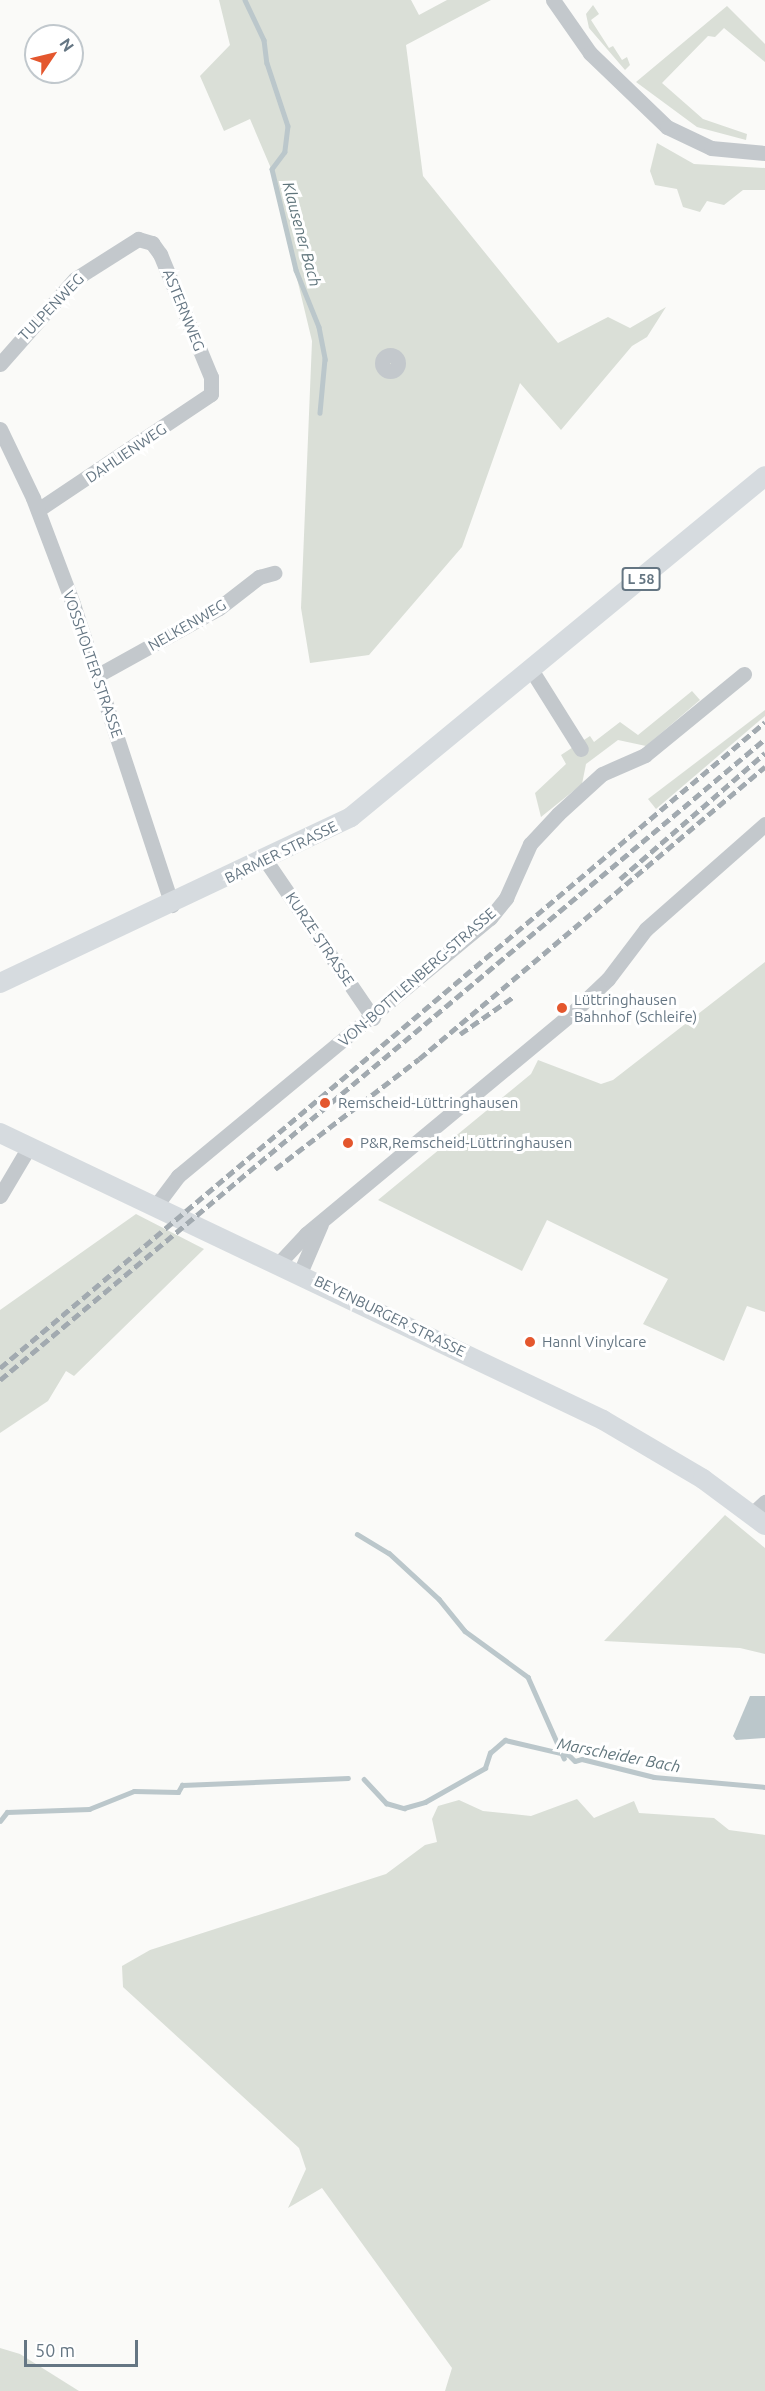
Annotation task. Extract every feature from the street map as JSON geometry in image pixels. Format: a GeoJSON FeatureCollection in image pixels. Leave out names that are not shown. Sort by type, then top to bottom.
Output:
{"type":"FeatureCollection","features":[{"type":"Feature","properties":{"kind":"main road","name":"BARMER STRASSE"},"geometry":{"type":"LineString","coordinates":[[0,983],[266,861],[351,817],[532,671],[765,476]]}},
{"type":"Feature","properties":{"kind":"main road","name":"BEYENBURGER STRASSE"},"geometry":{"type":"LineString","coordinates":[[0,1133],[157,1204],[603,1420],[761,1514]]}},
{"type":"Feature","properties":{"kind":"street"},"geometry":{"type":"LineString","coordinates":[[553,0],[590,53],[667,127],[711,148],[765,153]]}},
{"type":"Feature","properties":{"kind":"street","name":"TULPENWEG"},"geometry":{"type":"LineString","coordinates":[[0,364],[75,279],[138,239]]}},
{"type":"Feature","properties":{"kind":"street","name":"ASTERNWEG"},"geometry":{"type":"LineString","coordinates":[[138,239],[152,243],[180,292],[211,377],[211,394]]}},
{"type":"Feature","properties":{"kind":"street","name":"DAHLIENWEG"},"geometry":{"type":"LineString","coordinates":[[38,510],[211,394]]}},
{"type":"Feature","properties":{"kind":"street","name":"VOSSHOLTER STRASSE"},"geometry":{"type":"LineString","coordinates":[[0,429],[38,510],[98,675],[172,905]]}},
{"type":"Feature","properties":{"kind":"street","name":"NELKENWEG"},"geometry":{"type":"LineString","coordinates":[[98,675],[219,608],[259,577],[274,573]]}},
{"type":"Feature","properties":{"kind":"street"},"geometry":{"type":"LineString","coordinates":[[532,671],[581,749]]}},
{"type":"Feature","properties":{"kind":"street","name":"VON-BOTTLENBERG-STRASSE"},"geometry":{"type":"LineString","coordinates":[[157,1204],[178,1176],[373,1018],[490,918],[506,898],[540,830],[602,774],[645,755],[744,674]]}},
{"type":"Feature","properties":{"kind":"street"},"geometry":{"type":"LineString","coordinates":[[279,1263],[299,1239],[321,1224],[570,1015],[608,979],[646,929],[765,824]]}},
{"type":"Feature","properties":{"kind":"street","name":"KURZE STRASSE"},"geometry":{"type":"LineString","coordinates":[[266,861],[373,1018]]}},
{"type":"Feature","properties":{"kind":"street"},"geometry":{"type":"LineString","coordinates":[[0,1196],[29,1147]]}},
{"type":"Feature","properties":{"kind":"street"},"geometry":{"type":"LineString","coordinates":[[300,1274],[321,1224]]}},
{"type":"Feature","properties":{"kind":"shaded area"},"geometry":{"type":"Polygon","coordinates":[[[219,0],[411,0],[419,15],[447,0],[491,0],[406,45],[423,176],[558,343],[608,317],[630,328],[666,307],[647,337],[632,346],[561,430],[520,383],[462,547],[369,655],[310,663],[301,608],[312,341],[270,166],[250,119],[224,131],[200,76],[230,45],[219,0]]]}},
{"type":"Feature","properties":{"kind":"shaded area"},"geometry":{"type":"Polygon","coordinates":[[[593,5],[599,14],[591,20],[609,48],[613,46],[622,60],[627,57],[630,65],[625,70],[589,28],[586,14],[593,5]]]}},
{"type":"Feature","properties":{"kind":"shaded area"},"geometry":{"type":"Polygon","coordinates":[[[727,6],[765,44],[765,62],[724,28],[715,37],[708,36],[662,83],[703,119],[747,134],[746,140],[697,127],[636,82],[727,6]]]}},
{"type":"Feature","properties":{"kind":"shaded area"},"geometry":{"type":"Polygon","coordinates":[[[657,143],[694,164],[765,168],[765,190],[743,190],[724,205],[707,201],[700,212],[683,207],[677,189],[655,185],[650,171],[657,143]]]}},
{"type":"Feature","properties":{"kind":"shaded area"},"geometry":{"type":"Polygon","coordinates":[[[692,691],[700,700],[646,746],[618,740],[586,764],[582,784],[541,817],[535,793],[566,764],[561,755],[590,736],[594,742],[620,722],[638,735],[692,691]]]}},
{"type":"Feature","properties":{"kind":"shaded area"},"geometry":{"type":"Polygon","coordinates":[[[765,710],[765,716],[656,809],[648,799],[765,710]]]}},
{"type":"Feature","properties":{"kind":"shaded area"},"geometry":{"type":"Polygon","coordinates":[[[765,962],[765,1312],[747,1306],[724,1361],[643,1324],[668,1279],[547,1220],[522,1271],[378,1200],[531,1074],[538,1060],[601,1084],[613,1080],[765,962]]]}},
{"type":"Feature","properties":{"kind":"shaded area"},"geometry":{"type":"Polygon","coordinates":[[[136,1214],[204,1249],[74,1376],[66,1371],[48,1401],[0,1433],[0,1310],[136,1214]]]}},
{"type":"Feature","properties":{"kind":"shaded area"},"geometry":{"type":"Polygon","coordinates":[[[725,1515],[765,1548],[765,1654],[740,1648],[604,1641],[725,1515]]]}},
{"type":"Feature","properties":{"kind":"shaded area"},"geometry":{"type":"Polygon","coordinates":[[[750,1696],[765,1696],[765,1738],[736,1740],[733,1736],[750,1696]]]}},
{"type":"Feature","properties":{"kind":"shaded area"},"geometry":{"type":"Polygon","coordinates":[[[577,1799],[594,1818],[634,1801],[639,1813],[714,1818],[729,1830],[765,1835],[765,2391],[445,2391],[452,2368],[322,2188],[288,2208],[306,2169],[299,2148],[123,1987],[122,1966],[150,1950],[386,1874],[425,1845],[437,1842],[432,1819],[438,1806],[459,1800],[483,1811],[531,1816],[577,1799]]]}},
{"type":"Feature","properties":{"kind":"shaded area"},"geometry":{"type":"Polygon","coordinates":[[[0,2348],[20,2354],[79,2391],[0,2391],[0,2348]]]}},
{"type":"Feature","properties":{"kind":"waterway","name":"Klausener Bach"},"geometry":{"type":"LineString","coordinates":[[245,0],[264,40],[267,63],[288,126],[285,152],[272,169],[296,270],[319,327],[325,359],[320,413]]}},
{"type":"Feature","properties":{"kind":"waterway"},"geometry":{"type":"LineString","coordinates":[[357,1534],[389,1553],[439,1599],[465,1631],[528,1677],[564,1758]]}},
{"type":"Feature","properties":{"kind":"waterway","name":"Marscheider Bach"},"geometry":{"type":"LineString","coordinates":[[364,1779],[386,1803],[404,1808],[425,1802],[485,1768],[490,1753],[505,1740],[569,1755],[575,1761],[582,1759],[654,1777],[765,1787]]}},
{"type":"Feature","properties":{"kind":"waterway","name":"Marscheider Bach"},"geometry":{"type":"LineString","coordinates":[[0,1821],[7,1812],[89,1809],[134,1791],[178,1792],[182,1785],[348,1778]]}},
{"type":"Feature","properties":{"kind":"railway"},"geometry":{"type":"LineString","coordinates":[[0,1368],[765,722]]}},
{"type":"Feature","properties":{"kind":"railway"},"geometry":{"type":"LineString","coordinates":[[0,1380],[765,739]]}},
{"type":"Feature","properties":{"kind":"railway"},"geometry":{"type":"LineString","coordinates":[[620,879],[765,753]]}},
{"type":"Feature","properties":{"kind":"railway"},"geometry":{"type":"LineString","coordinates":[[275,1169],[419,1059],[765,767]]}},
{"type":"Feature","properties":{"kind":"railway"},"geometry":{"type":"LineString","coordinates":[[460,1034],[513,997]]}},
{"type":"Feature","properties":{"kind":"place","name":"Lüttringhausen Bahnhof (Schleife)"},"geometry":{"type":"Point","coordinates":[562,1008]}},
{"type":"Feature","properties":{"kind":"place","name":"Remscheid-Lüttringhausen"},"geometry":{"type":"Point","coordinates":[325,1103]}},
{"type":"Feature","properties":{"kind":"place","name":"P&R,Remscheid-Lüttringhausen"},"geometry":{"type":"Point","coordinates":[348,1143]}},
{"type":"Feature","properties":{"kind":"place","name":"Hannl Vinylcare"},"geometry":{"type":"Point","coordinates":[530,1342]}}]}
